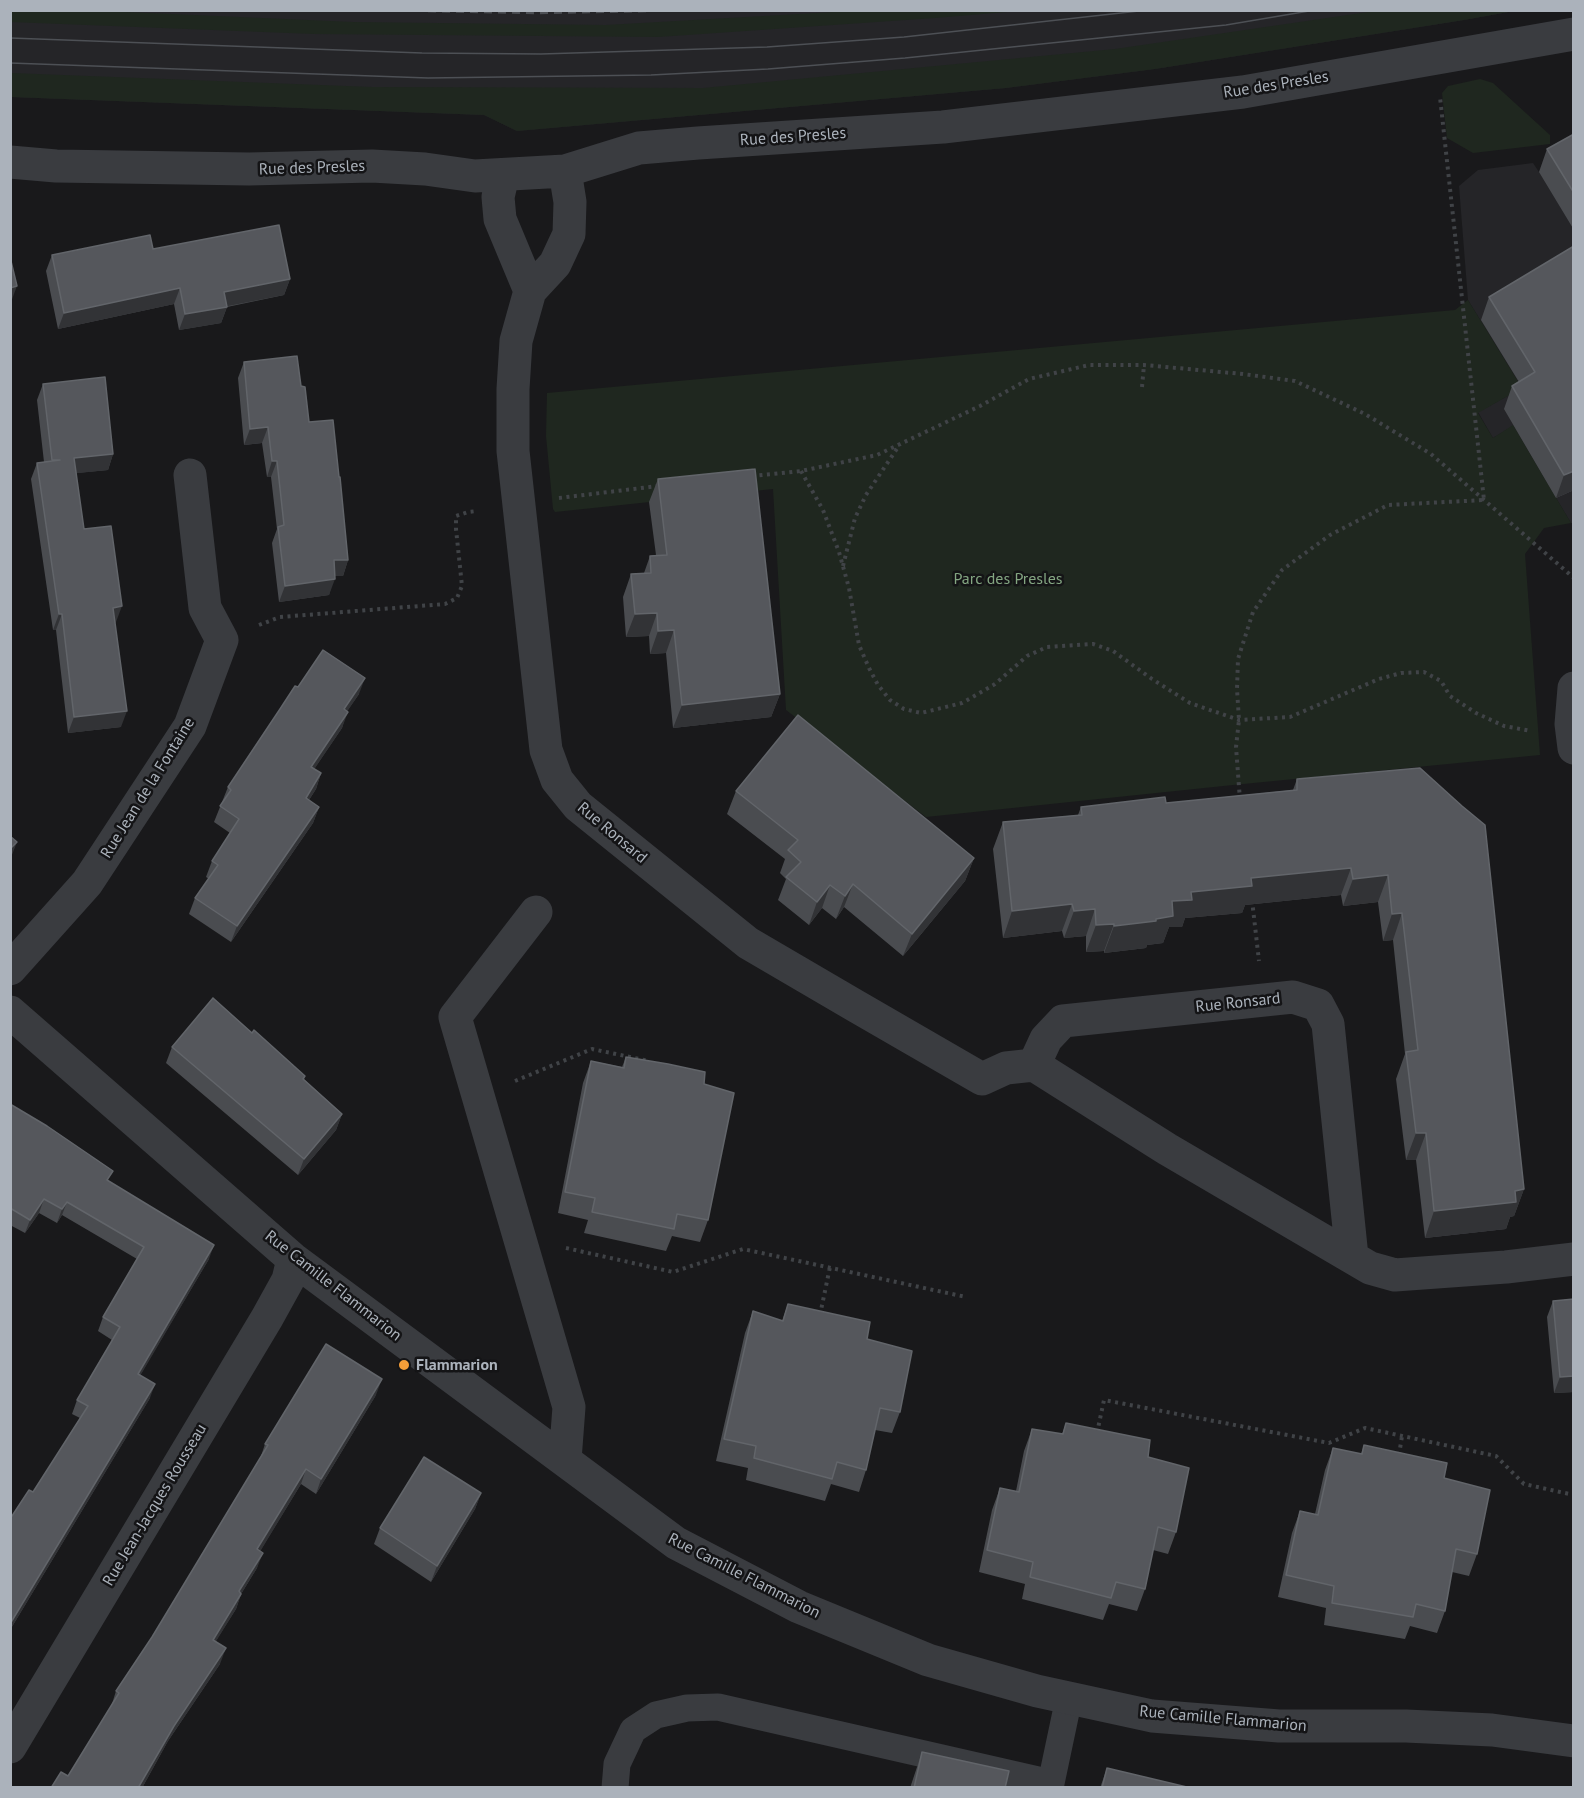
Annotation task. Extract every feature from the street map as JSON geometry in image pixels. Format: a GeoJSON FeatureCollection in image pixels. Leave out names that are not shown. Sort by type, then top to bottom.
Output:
{"type":"FeatureCollection","features":[{"type":"Feature","properties":{"kind":"street","name":"Rue des Presles"},"geometry":{"type":"LineString","coordinates":[[10,162],[56,166],[249,170],[372,166],[425,169],[475,176],[565,171],[639,148],[943,127],[1243,92],[1574,34]]}},
{"type":"Feature","properties":{"kind":"street","name":"Rue Ronsard"},"geometry":{"type":"LineString","coordinates":[[565,171],[570,202],[569,234],[555,264],[530,291],[516,340],[513,390],[513,451],[546,750],[557,780],[578,806],[748,943],[982,1079],[1006,1068],[1034,1065],[1046,1039],[1064,1021],[1293,998],[1318,1005],[1328,1024],[1352,1257]]}},
{"type":"Feature","properties":{"kind":"street"},"geometry":{"type":"LineString","coordinates":[[503,175],[498,197],[500,219],[530,291]]}},
{"type":"Feature","properties":{"kind":"street"},"geometry":{"type":"LineString","coordinates":[[190,475],[205,608],[222,640]]}},
{"type":"Feature","properties":{"kind":"street","name":"Rue Jean de la Fontaine"},"geometry":{"type":"LineString","coordinates":[[10,969],[87,883],[190,726],[222,640]]}},
{"type":"Feature","properties":{"kind":"street"},"geometry":{"type":"LineString","coordinates":[[1572,739],[1574,688]]}},
{"type":"Feature","properties":{"kind":"street"},"geometry":{"type":"LineString","coordinates":[[536,912],[455,1017],[569,1407],[565,1460]]}},
{"type":"Feature","properties":{"kind":"street","name":"Rue Camille Flammarion"},"geometry":{"type":"LineString","coordinates":[[10,1012],[293,1259],[676,1543],[800,1607],[928,1660],[1037,1692],[1152,1716],[1279,1726],[1406,1726],[1492,1730],[1574,1741]]}},
{"type":"Feature","properties":{"kind":"street"},"geometry":{"type":"LineString","coordinates":[[1034,1065],[1167,1149],[1370,1268],[1395,1275],[1506,1267],[1574,1259]]}},
{"type":"Feature","properties":{"kind":"street","name":"Rue Jean-Jacques Rousseau"},"geometry":{"type":"LineString","coordinates":[[10,1747],[267,1318],[288,1280],[293,1259]]}},
{"type":"Feature","properties":{"kind":"lane"},"geometry":{"type":"LineString","coordinates":[[615,1788],[617,1764],[633,1731],[656,1715],[687,1708],[718,1707],[1050,1785],[1069,1698]]}},
{"type":"Feature","properties":{"kind":"path"},"geometry":{"type":"LineString","coordinates":[[1435,58],[1484,500]]}},
{"type":"Feature","properties":{"kind":"path"},"geometry":{"type":"LineString","coordinates":[[1142,387],[1144,365]]}},
{"type":"Feature","properties":{"kind":"path"},"geometry":{"type":"LineString","coordinates":[[746,477],[801,471],[877,455],[980,406],[1029,379],[1089,366],[1144,365],[1243,374],[1295,381],[1365,414],[1431,454],[1574,578]]}},
{"type":"Feature","properties":{"kind":"path"},"geometry":{"type":"LineString","coordinates":[[843,567],[855,518],[862,502],[879,472],[900,444]]}},
{"type":"Feature","properties":{"kind":"path"},"geometry":{"type":"LineString","coordinates":[[801,471],[823,510],[843,567],[859,645],[868,668],[878,686],[890,700],[904,709],[921,713],[962,703],[995,684],[1027,656],[1047,647],[1093,644],[1113,651],[1190,703],[1239,720],[1290,717],[1379,679],[1401,673],[1425,672],[1441,681],[1450,696],[1476,713],[1504,726],[1572,739]]}},
{"type":"Feature","properties":{"kind":"path"},"geometry":{"type":"LineString","coordinates":[[222,640],[280,617],[445,604],[458,598],[462,586],[456,516],[468,512],[519,508],[551,499],[669,485]]}},
{"type":"Feature","properties":{"kind":"path"},"geometry":{"type":"LineString","coordinates":[[1240,802],[1236,747],[1239,720],[1238,659],[1253,612],[1282,570],[1330,535],[1388,506],[1484,500]]}},
{"type":"Feature","properties":{"kind":"path"},"geometry":{"type":"LineString","coordinates":[[1251,896],[1263,1000]]}},
{"type":"Feature","properties":{"kind":"path"},"geometry":{"type":"LineString","coordinates":[[478,1097],[592,1049],[658,1062]]}},
{"type":"Feature","properties":{"kind":"path"},"geometry":{"type":"LineString","coordinates":[[524,1255],[561,1247],[673,1272],[743,1248],[966,1297]]}},
{"type":"Feature","properties":{"kind":"path"},"geometry":{"type":"LineString","coordinates":[[819,1323],[830,1267]]}},
{"type":"Feature","properties":{"kind":"path"},"geometry":{"type":"LineString","coordinates":[[1096,1442],[1104,1400],[1329,1443],[1365,1428],[1496,1456],[1524,1484],[1574,1495]]}},
{"type":"Feature","properties":{"kind":"path"},"geometry":{"type":"LineString","coordinates":[[1398,1456],[1402,1436]]}},
{"type":"Feature","properties":{"kind":"shaded area"},"geometry":{"type":"Polygon","coordinates":[[[11,11],[1514,11],[1155,69],[1006,88],[517,131],[484,115],[11,97],[11,11]]]}},
{"type":"Feature","properties":{"kind":"shaded area"},"geometry":{"type":"Polygon","coordinates":[[[1573,157],[1573,523],[1571,523],[1513,426],[1493,438],[1478,412],[1522,388],[1468,300],[1459,186],[1478,170],[1533,163],[1539,172],[1573,157]]]}},
{"type":"Feature","properties":{"kind":"green space"},"geometry":{"type":"Polygon","coordinates":[[[11,10],[103,11],[353,22],[606,25],[869,10],[1019,11],[658,37],[314,34],[11,22],[11,10]]]}},
{"type":"Feature","properties":{"kind":"green space"},"geometry":{"type":"Polygon","coordinates":[[[1375,11],[1514,11],[1155,69],[1006,88],[517,131],[484,115],[11,97],[11,73],[372,87],[703,88],[1115,49],[1375,11]]]}},
{"type":"Feature","properties":{"kind":"green space"},"geometry":{"type":"Polygon","coordinates":[[[1480,79],[1493,83],[1550,135],[1550,144],[1473,153],[1447,138],[1442,93],[1448,86],[1480,79]]]}},
{"type":"Feature","properties":{"kind":"green space","name":"Parc des Presles"},"geometry":{"type":"Polygon","coordinates":[[[1468,300],[1522,388],[1478,413],[1493,438],[1513,425],[1571,523],[1544,528],[1525,554],[1540,755],[926,817],[786,710],[773,489],[555,512],[553,509],[546,436],[547,393],[1455,310],[1468,300]]]}},
{"type":"Feature","properties":{"kind":"building"},"geometry":{"type":"Polygon","coordinates":[[[1574,134],[1574,193],[1547,149],[1574,134]]]}},
{"type":"Feature","properties":{"kind":"building"},"geometry":{"type":"Polygon","coordinates":[[[279,225],[290,279],[224,292],[227,307],[185,314],[180,288],[64,313],[52,255],[150,235],[153,249],[279,225]]]}},
{"type":"Feature","properties":{"kind":"building"},"geometry":{"type":"Polygon","coordinates":[[[1574,246],[1574,471],[1564,475],[1512,386],[1535,372],[1489,297],[1574,246]]]}},
{"type":"Feature","properties":{"kind":"building"},"geometry":{"type":"Polygon","coordinates":[[[10,257],[17,286],[10,288],[10,257]]]}},
{"type":"Feature","properties":{"kind":"building"},"geometry":{"type":"Polygon","coordinates":[[[297,356],[301,386],[305,387],[309,422],[333,420],[348,560],[334,560],[335,579],[285,586],[278,527],[284,525],[277,461],[272,461],[268,427],[250,429],[244,362],[297,356]]]}},
{"type":"Feature","properties":{"kind":"building"},"geometry":{"type":"Polygon","coordinates":[[[105,377],[113,454],[74,458],[84,529],[111,526],[122,606],[113,608],[127,711],[74,717],[62,614],[59,614],[37,463],[60,460],[52,460],[43,384],[105,377]]]}},
{"type":"Feature","properties":{"kind":"building"},"geometry":{"type":"Polygon","coordinates":[[[755,469],[780,694],[682,705],[674,630],[658,631],[657,613],[635,614],[631,574],[651,573],[650,556],[667,555],[658,479],[755,469]]]}},
{"type":"Feature","properties":{"kind":"building"},"geometry":{"type":"Polygon","coordinates":[[[323,650],[365,678],[344,709],[348,712],[311,767],[321,773],[306,798],[319,807],[237,926],[195,898],[218,865],[212,861],[239,819],[220,806],[231,790],[228,787],[295,686],[298,687],[323,650]]]}},
{"type":"Feature","properties":{"kind":"building"},"geometry":{"type":"Polygon","coordinates":[[[798,715],[974,858],[912,934],[853,884],[845,896],[830,885],[817,902],[786,877],[801,862],[788,850],[798,840],[736,791],[798,715]]]}},
{"type":"Feature","properties":{"kind":"building"},"geometry":{"type":"Polygon","coordinates":[[[1420,768],[1485,825],[1524,1189],[1515,1191],[1516,1202],[1434,1211],[1426,1133],[1416,1133],[1406,1052],[1418,1050],[1402,913],[1392,914],[1388,875],[1353,879],[1351,868],[1251,878],[1252,886],[1191,892],[1192,900],[1172,901],[1173,916],[1156,919],[1156,921],[1114,926],[1114,924],[1096,925],[1095,909],[1074,911],[1072,904],[1012,911],[1003,822],[1082,815],[1081,807],[1165,797],[1166,803],[1297,790],[1297,779],[1420,768]]]}},
{"type":"Feature","properties":{"kind":"building"},"geometry":{"type":"Polygon","coordinates":[[[10,836],[17,842],[10,849],[10,836]]]}},
{"type":"Feature","properties":{"kind":"building"},"geometry":{"type":"Polygon","coordinates":[[[213,998],[252,1033],[254,1030],[305,1076],[303,1079],[342,1114],[304,1159],[172,1047],[213,998]]]}},
{"type":"Feature","properties":{"kind":"building"},"geometry":{"type":"Polygon","coordinates":[[[626,1057],[705,1072],[704,1084],[734,1093],[708,1220],[677,1214],[674,1229],[592,1212],[595,1198],[565,1192],[591,1061],[624,1068],[626,1057]]]}},
{"type":"Feature","properties":{"kind":"building"},"geometry":{"type":"Polygon","coordinates":[[[10,1104],[113,1171],[107,1180],[214,1245],[138,1374],[155,1384],[10,1624],[10,1519],[29,1490],[33,1492],[88,1406],[77,1400],[120,1327],[103,1317],[144,1247],[67,1202],[62,1209],[44,1199],[30,1220],[10,1208],[10,1104]]]}},
{"type":"Feature","properties":{"kind":"building"},"geometry":{"type":"Polygon","coordinates":[[[1574,1299],[1574,1376],[1560,1377],[1553,1301],[1574,1299]]]}},
{"type":"Feature","properties":{"kind":"building"},"geometry":{"type":"Polygon","coordinates":[[[788,1304],[870,1322],[867,1339],[912,1351],[900,1412],[880,1408],[866,1470],[837,1462],[832,1479],[754,1458],[756,1446],[724,1439],[753,1311],[783,1321],[788,1304]]]}},
{"type":"Feature","properties":{"kind":"building"},"geometry":{"type":"Polygon","coordinates":[[[326,1344],[382,1379],[321,1479],[306,1469],[257,1549],[263,1553],[239,1591],[241,1594],[213,1640],[226,1648],[174,1726],[138,1788],[51,1788],[61,1772],[68,1776],[119,1693],[116,1691],[152,1637],[326,1344]]]}},
{"type":"Feature","properties":{"kind":"building"},"geometry":{"type":"Polygon","coordinates":[[[1066,1423],[1150,1440],[1148,1457],[1189,1468],[1176,1532],[1158,1527],[1145,1589],[1116,1582],[1111,1598],[1030,1577],[1033,1562],[987,1550],[1000,1488],[1019,1492],[1032,1429],[1063,1434],[1066,1423]]]}},
{"type":"Feature","properties":{"kind":"building"},"geometry":{"type":"Polygon","coordinates":[[[1364,1445],[1447,1463],[1444,1478],[1490,1490],[1477,1554],[1456,1549],[1445,1611],[1416,1604],[1413,1617],[1332,1603],[1334,1586],[1286,1575],[1300,1511],[1318,1515],[1333,1448],[1362,1454],[1364,1445]]]}},
{"type":"Feature","properties":{"kind":"building"},"geometry":{"type":"Polygon","coordinates":[[[424,1457],[481,1493],[437,1566],[380,1528],[424,1457]]]}},
{"type":"Feature","properties":{"kind":"building"},"geometry":{"type":"Polygon","coordinates":[[[922,1752],[1009,1771],[1005,1788],[914,1788],[922,1752]]]}},
{"type":"Feature","properties":{"kind":"building"},"geometry":{"type":"Polygon","coordinates":[[[1107,1768],[1191,1788],[1102,1788],[1107,1768]]]}},
{"type":"Feature","properties":{"kind":"tram line"},"geometry":{"type":"LineString","coordinates":[[10,38],[422,53],[541,54],[767,47],[904,37],[1148,10]]}},
{"type":"Feature","properties":{"kind":"tram line"},"geometry":{"type":"LineString","coordinates":[[10,63],[428,78],[651,75],[768,69],[905,58],[1226,25],[1315,10]]}},
{"type":"Feature","properties":{"kind":"railway"},"geometry":{"type":"LineString","coordinates":[[428,10],[537,12],[652,10]]}},
{"type":"Feature","properties":{"kind":"place","name":"Flammarion"},"geometry":{"type":"Point","coordinates":[404,1365]}}]}
